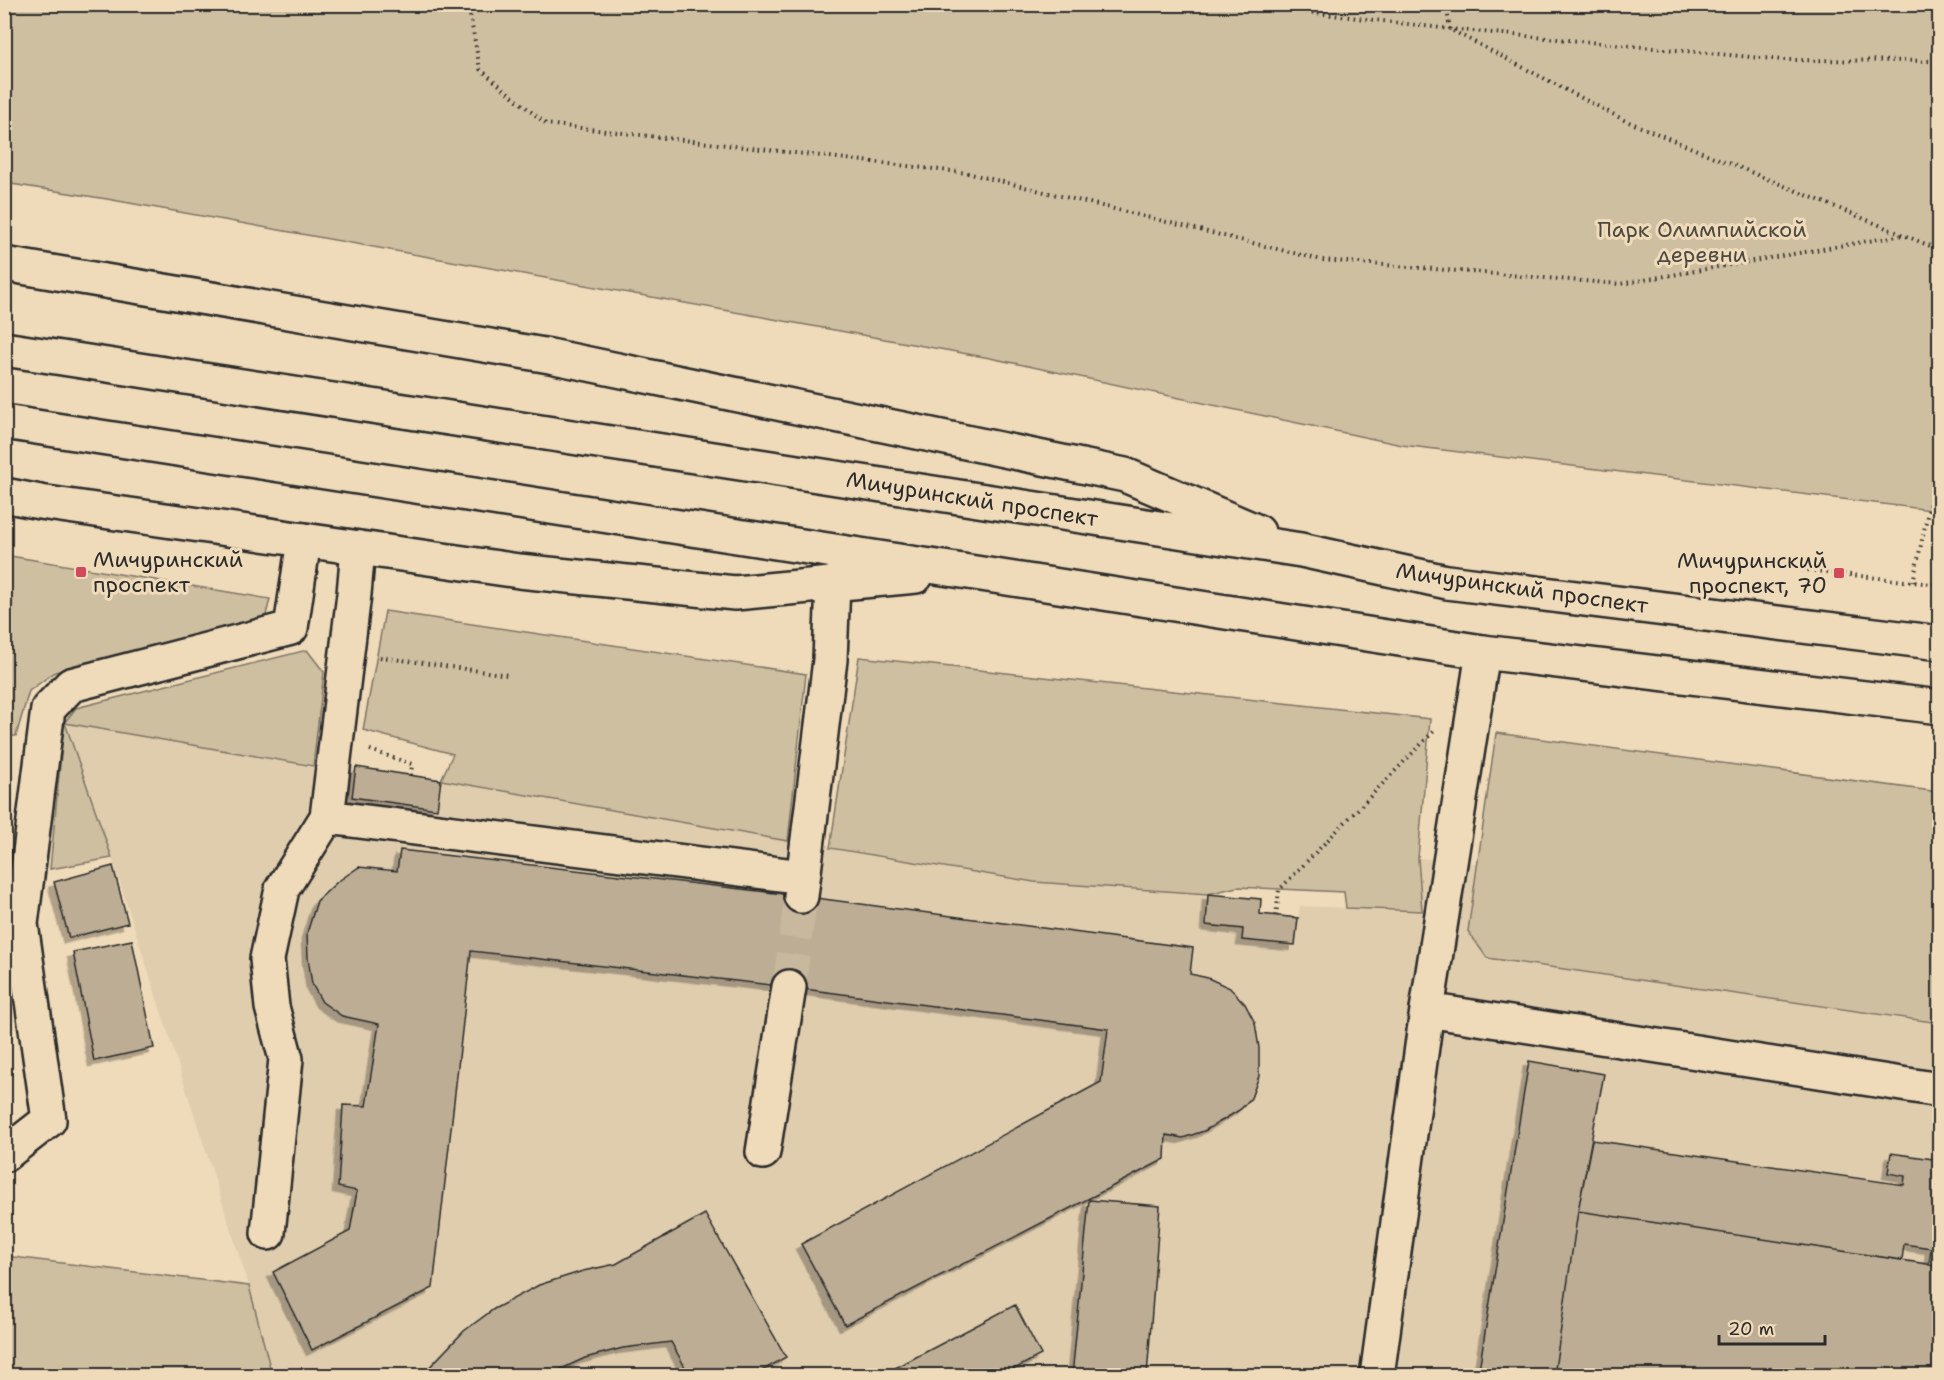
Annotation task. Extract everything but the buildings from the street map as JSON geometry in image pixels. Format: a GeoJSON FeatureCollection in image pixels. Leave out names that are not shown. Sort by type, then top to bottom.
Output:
{"type":"FeatureCollection","features":[{"type":"Feature","properties":{"kind":"main road"},"geometry":{"type":"LineString","coordinates":[[4,264],[550,356],[1125,475],[1301,550]]}},
{"type":"Feature","properties":{"kind":"main road","name":"Мичуринский проспект"},"geometry":{"type":"LineString","coordinates":[[4,350],[1301,550],[1447,582],[1940,643]]}},
{"type":"Feature","properties":{"kind":"main road"},"geometry":{"type":"LineString","coordinates":[[4,422],[1483,652],[1940,706]]}},
{"type":"Feature","properties":{"kind":"main road"},"geometry":{"type":"LineString","coordinates":[[4,495],[519,571],[735,592],[967,571]]}},
{"type":"Feature","properties":{"kind":"main road"},"geometry":{"type":"LineString","coordinates":[[4,1155],[49,1120],[13,923],[48,709],[71,685],[291,628],[304,540]]}},
{"type":"Feature","properties":{"kind":"main road"},"geometry":{"type":"LineString","coordinates":[[268,1233],[286,1059],[272,1007],[267,959],[282,889],[327,817],[358,548]]}},
{"type":"Feature","properties":{"kind":"main road"},"geometry":{"type":"LineString","coordinates":[[327,817],[802,887],[830,660],[833,583]]}},
{"type":"Feature","properties":{"kind":"main road"},"geometry":{"type":"LineString","coordinates":[[1377,1376],[1427,1010],[1483,652]]}},
{"type":"Feature","properties":{"kind":"main road"},"geometry":{"type":"LineString","coordinates":[[763,1152],[789,987]]}},
{"type":"Feature","properties":{"kind":"main road"},"geometry":{"type":"LineString","coordinates":[[1427,1010],[1940,1090]]}},
{"type":"Feature","properties":{"kind":"path"},"geometry":{"type":"LineString","coordinates":[[468,4],[480,69],[546,124],[968,172],[1322,260],[1620,284],[1903,235]]}},
{"type":"Feature","properties":{"kind":"path"},"geometry":{"type":"LineString","coordinates":[[1271,4],[1290,10],[1450,29],[1783,60],[1940,61]]}},
{"type":"Feature","properties":{"kind":"path"},"geometry":{"type":"LineString","coordinates":[[1446,4],[1450,29]]}},
{"type":"Feature","properties":{"kind":"path"},"geometry":{"type":"LineString","coordinates":[[1450,29],[1624,120],[1940,250]]}},
{"type":"Feature","properties":{"kind":"path"},"geometry":{"type":"LineString","coordinates":[[1913,582],[1940,456]]}},
{"type":"Feature","properties":{"kind":"path"},"geometry":{"type":"LineString","coordinates":[[1754,564],[1940,585]]}},
{"type":"Feature","properties":{"kind":"path"},"geometry":{"type":"LineString","coordinates":[[347,652],[508,675]]}},
{"type":"Feature","properties":{"kind":"path"},"geometry":{"type":"LineString","coordinates":[[1276,916],[1279,890],[1440,725]]}},
{"type":"Feature","properties":{"kind":"path"},"geometry":{"type":"LineString","coordinates":[[336,739],[412,764],[411,775]]}},
{"type":"Feature","properties":{"kind":"shaded area"},"geometry":{"type":"Polygon","coordinates":[[[64,723],[313,766],[356,767],[441,780],[1034,882],[1261,899],[1260,914],[1298,917],[1300,906],[1421,911],[1418,858],[1939,907],[1939,1375],[272,1375],[249,1286],[112,858],[64,723]]]}},
{"type":"Feature","properties":{"kind":"green space","name":"Парк Олимпийской деревни"},"geometry":{"type":"Polygon","coordinates":[[[4,5],[1939,5],[1939,511],[1402,445],[990,358],[107,199],[5,183],[4,5]]]}},
{"type":"Feature","properties":{"kind":"green space"},"geometry":{"type":"Polygon","coordinates":[[[4,555],[270,599],[265,619],[55,672],[29,691],[16,736],[5,736],[4,555]]]}},
{"type":"Feature","properties":{"kind":"green space"},"geometry":{"type":"Polygon","coordinates":[[[385,611],[806,674],[788,841],[441,780],[453,754],[363,730],[385,611]]]}},
{"type":"Feature","properties":{"kind":"green space"},"geometry":{"type":"Polygon","coordinates":[[[307,650],[324,672],[313,766],[65,723],[112,858],[50,869],[64,723],[76,708],[307,650]]]}},
{"type":"Feature","properties":{"kind":"green space"},"geometry":{"type":"Polygon","coordinates":[[[859,657],[1430,719],[1418,858],[1422,911],[1346,908],[1344,892],[1237,887],[1208,894],[1034,882],[830,848],[859,657]]]}},
{"type":"Feature","properties":{"kind":"green space"},"geometry":{"type":"Polygon","coordinates":[[[1496,733],[1939,792],[1939,1023],[1487,958],[1468,931],[1496,733]]]}},
{"type":"Feature","properties":{"kind":"green space"},"geometry":{"type":"Polygon","coordinates":[[[5,1256],[249,1286],[272,1375],[5,1375],[5,1256]]]}},
{"type":"Feature","properties":{"kind":"tunnel"},"geometry":{"type":"LineString","coordinates":[[789,987],[801,896]]}},
{"type":"Feature","properties":{"kind":"place","name":"Мичуринский проспект"},"geometry":{"type":"Point","coordinates":[81,572]}},
{"type":"Feature","properties":{"kind":"place","name":"Мичуринский проспект, 70"},"geometry":{"type":"Point","coordinates":[1839,573]}}]}
